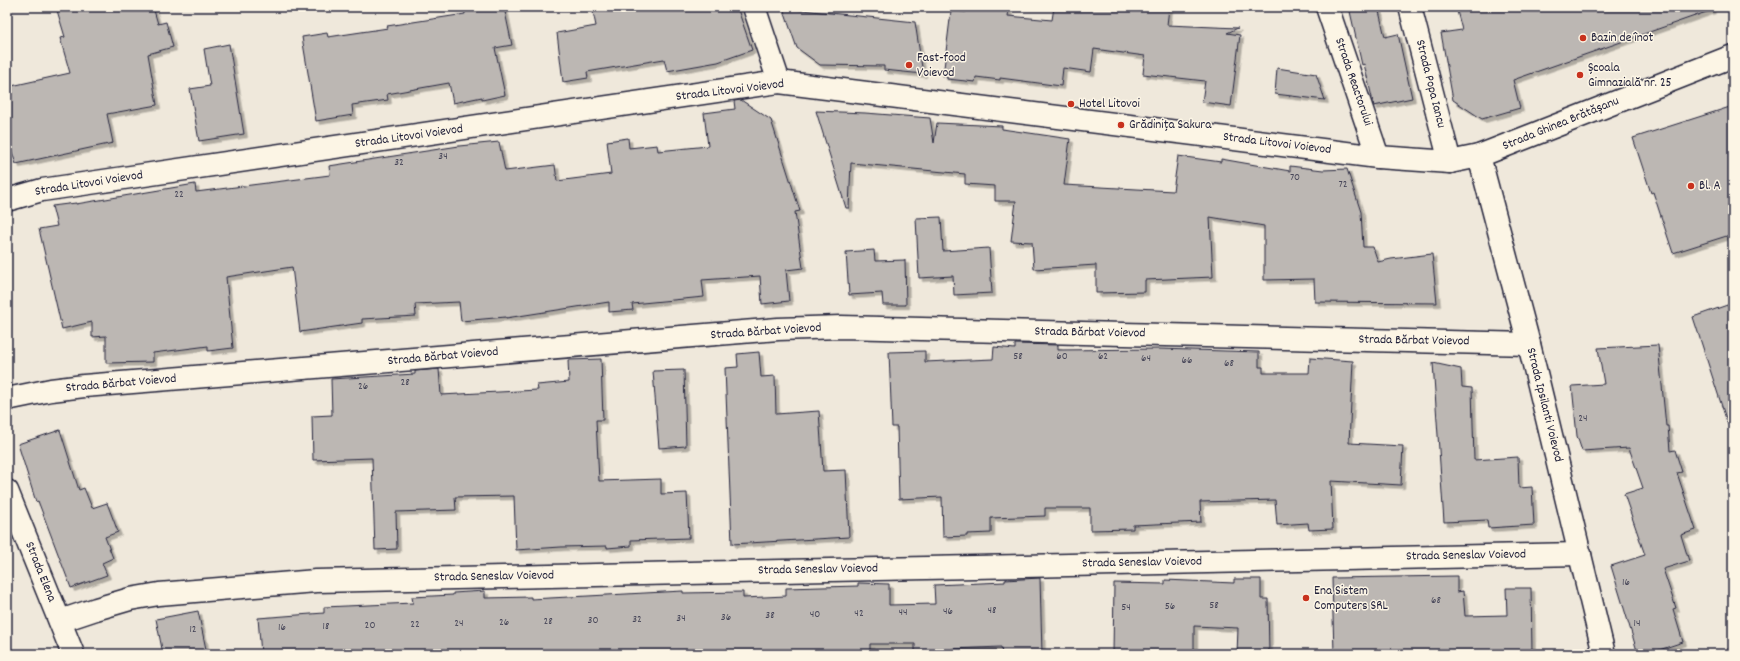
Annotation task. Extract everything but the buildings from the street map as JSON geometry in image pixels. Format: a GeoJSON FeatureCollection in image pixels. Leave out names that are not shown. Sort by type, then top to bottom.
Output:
{"type":"FeatureCollection","features":[{"type":"Feature","properties":{"kind":"street"},"geometry":{"type":"LineString","coordinates":[[754,7],[779,82]]}},
{"type":"Feature","properties":{"kind":"street","name":"Strada Reactorului"},"geometry":{"type":"LineString","coordinates":[[1327,7],[1378,157]]}},
{"type":"Feature","properties":{"kind":"street","name":"Strada Popa Iancu"},"geometry":{"type":"LineString","coordinates":[[1410,7],[1450,162]]}},
{"type":"Feature","properties":{"kind":"street","name":"Strada Ghinea Brătășanu"},"geometry":{"type":"LineString","coordinates":[[1479,156],[1733,56]]}},
{"type":"Feature","properties":{"kind":"street","name":"Strada Litovoi Voievod"},"geometry":{"type":"LineString","coordinates":[[7,200],[42,190],[779,82],[1378,157],[1450,162],[1479,156]]}},
{"type":"Feature","properties":{"kind":"street","name":"Strada Ipsilanti Voievod"},"geometry":{"type":"LineString","coordinates":[[1479,156],[1529,344],[1604,654]]}},
{"type":"Feature","properties":{"kind":"street","name":"Strada Bărbat Voievod"},"geometry":{"type":"LineString","coordinates":[[7,399],[51,390],[91,386],[786,329],[841,327],[1529,344]]}},
{"type":"Feature","properties":{"kind":"street","name":"Strada Elena"},"geometry":{"type":"LineString","coordinates":[[7,491],[73,654]]}},
{"type":"Feature","properties":{"kind":"street","name":"Strada Seneslav Voievod"},"geometry":{"type":"LineString","coordinates":[[60,621],[102,607],[159,594],[316,581],[1580,554]]}},
{"type":"Feature","properties":{"kind":"place","name":"Bazin de înot"},"geometry":{"type":"Point","coordinates":[1583,38]}},
{"type":"Feature","properties":{"kind":"place","name":"Fast-food Voievod"},"geometry":{"type":"Point","coordinates":[909,65]}},
{"type":"Feature","properties":{"kind":"place","name":"Școala Gimnazială nr. 25"},"geometry":{"type":"Point","coordinates":[1580,75]}},
{"type":"Feature","properties":{"kind":"place","name":"Hotel Litovoi"},"geometry":{"type":"Point","coordinates":[1071,104]}},
{"type":"Feature","properties":{"kind":"place","name":"Grădinița Sakura"},"geometry":{"type":"Point","coordinates":[1121,125]}},
{"type":"Feature","properties":{"kind":"place","name":"Bl. A"},"geometry":{"type":"Point","coordinates":[1691,186]}},
{"type":"Feature","properties":{"kind":"place","name":"Ena Sistem Computers SRL"},"geometry":{"type":"Point","coordinates":[1306,598]}}]}
